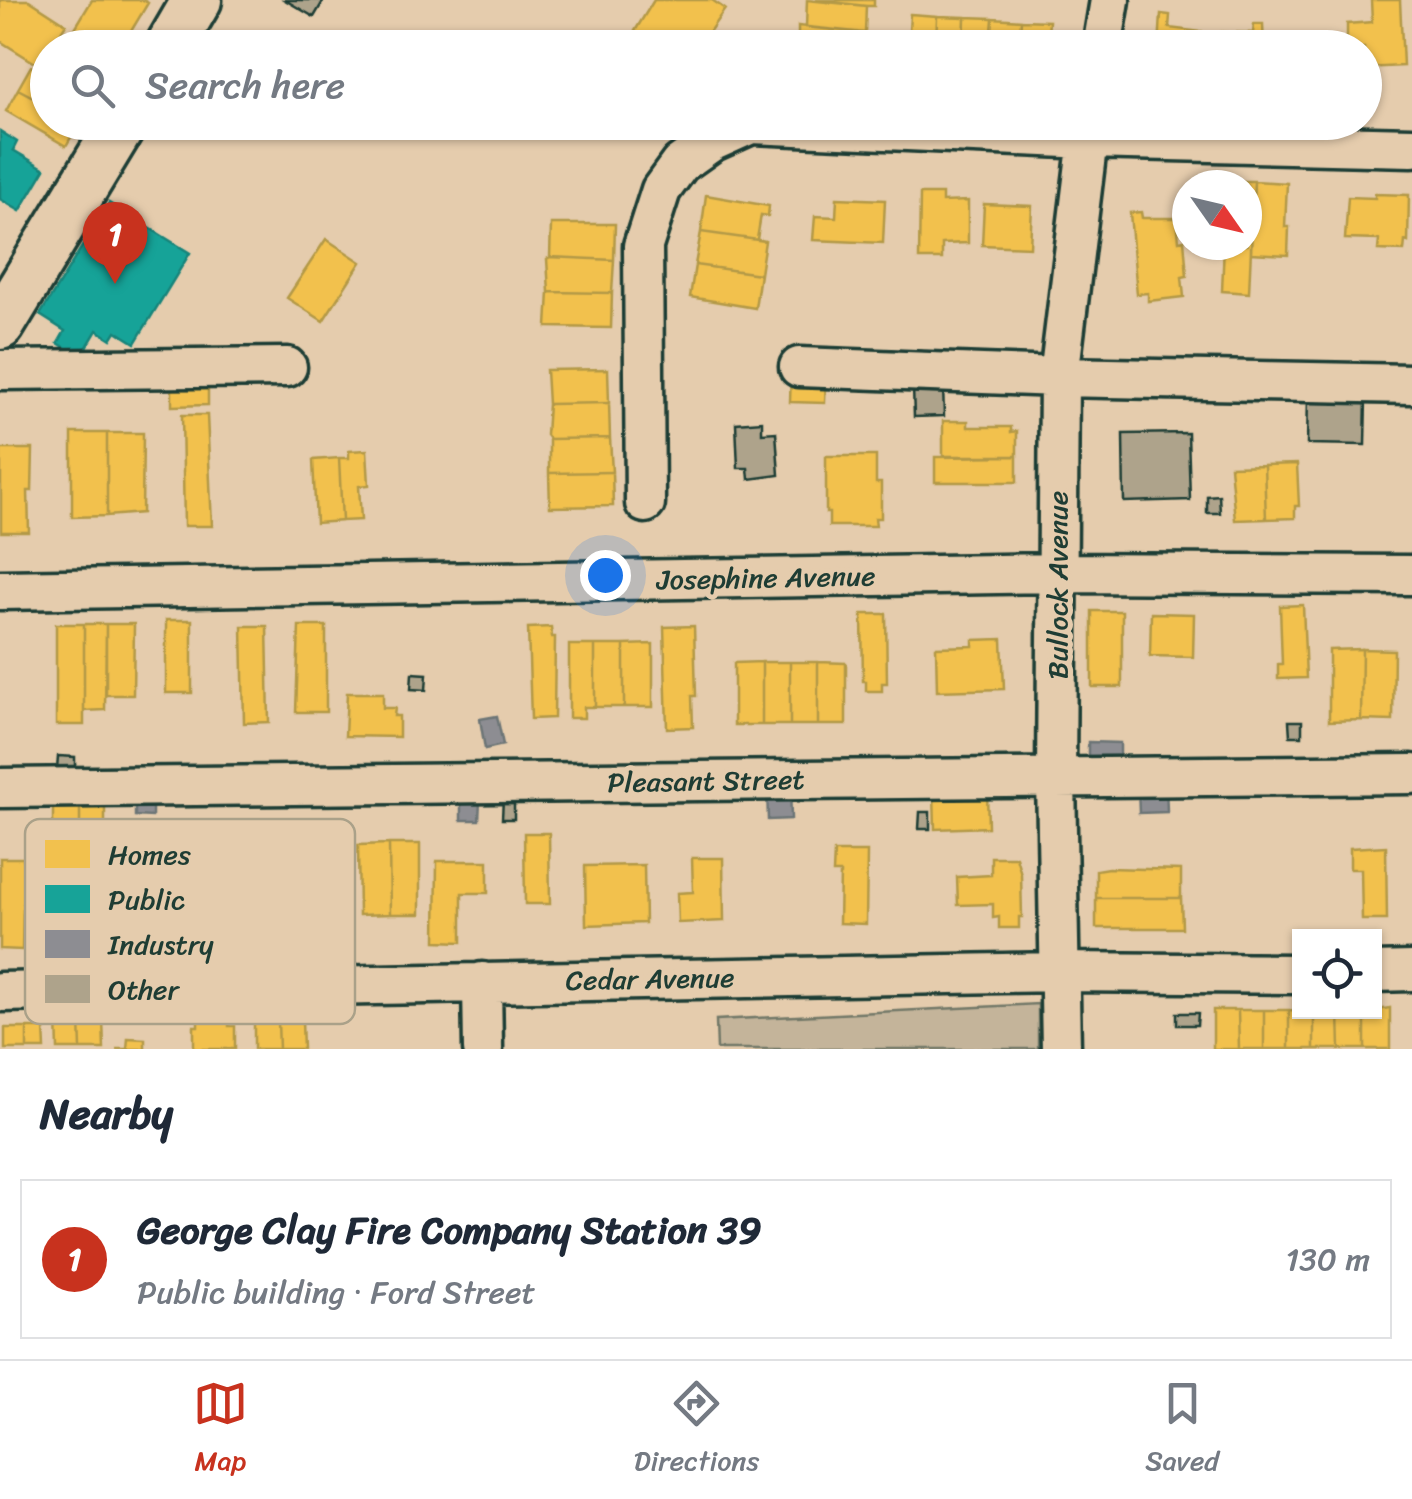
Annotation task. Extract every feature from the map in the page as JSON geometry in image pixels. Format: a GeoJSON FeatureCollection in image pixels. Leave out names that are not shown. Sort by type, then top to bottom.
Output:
{"type":"FeatureCollection","features":[{"type":"Feature","properties":{"kind":"main road"},"geometry":{"type":"LineString","coordinates":[[179,30],[198,0]]}},
{"type":"Feature","properties":{"kind":"main road"},"geometry":{"type":"LineString","coordinates":[[0,325],[112,140]]}},
{"type":"Feature","properties":{"kind":"street"},"geometry":{"type":"LineString","coordinates":[[1105,30],[1110,0]]}},
{"type":"Feature","properties":{"kind":"street"},"geometry":{"type":"LineString","coordinates":[[645,503],[643,246],[661,190],[680,164],[715,140]]}},
{"type":"Feature","properties":{"kind":"street","name":"Bullock Avenue"},"geometry":{"type":"LineString","coordinates":[[1061,1049],[1056,778],[1059,377],[1088,140]]}},
{"type":"Feature","properties":{"kind":"street"},"geometry":{"type":"LineString","coordinates":[[1283,140],[1412,146]]}},
{"type":"Feature","properties":{"kind":"street"},"geometry":{"type":"LineString","coordinates":[[0,370],[286,367]]}},
{"type":"Feature","properties":{"kind":"street"},"geometry":{"type":"LineString","coordinates":[[799,367],[1412,384]]}},
{"type":"Feature","properties":{"kind":"street","name":"Josephine Avenue"},"geometry":{"type":"LineString","coordinates":[[0,590],[1057,573],[1412,575]]}},
{"type":"Feature","properties":{"kind":"street","name":"Pleasant Street"},"geometry":{"type":"LineString","coordinates":[[0,788],[1412,774]]}},
{"type":"Feature","properties":{"kind":"street"},"geometry":{"type":"LineString","coordinates":[[1382,972],[1412,970]]}},
{"type":"Feature","properties":{"kind":"street","name":"Cedar Avenue"},"geometry":{"type":"LineString","coordinates":[[355,985],[1060,972],[1292,974]]}},
{"type":"Feature","properties":{"kind":"street"},"geometry":{"type":"LineString","coordinates":[[482,982],[483,1049]]}},
{"type":"Feature","properties":{"kind":"street","name":"Cedar Avenue"},"geometry":{"type":"LineString","coordinates":[[0,992],[25,991]]}},
{"type":"Feature","properties":{"kind":"shaded area"},"geometry":{"type":"Polygon","coordinates":[[[1038,1004],[1038,1049],[717,1049],[716,1020],[1038,1004]]]}},
{"type":"Feature","properties":{"kind":"building: Homes"},"geometry":{"type":"Polygon","coordinates":[[[0,0],[29,0],[66,24],[62,30],[30,30],[30,60],[0,41],[0,0]]]}},
{"type":"Feature","properties":{"kind":"building: Homes"},"geometry":{"type":"Polygon","coordinates":[[[92,0],[148,3],[132,30],[74,30],[92,0]]]}},
{"type":"Feature","properties":{"kind":"building: Homes"},"geometry":{"type":"Polygon","coordinates":[[[654,0],[712,0],[725,9],[710,30],[636,30],[654,0]]]}},
{"type":"Feature","properties":{"kind":"building: Homes"},"geometry":{"type":"Polygon","coordinates":[[[807,0],[866,6],[865,30],[806,27],[807,0]]]}},
{"type":"Feature","properties":{"kind":"building: Homes"},"geometry":{"type":"Polygon","coordinates":[[[816,0],[874,0],[874,6],[866,6],[816,0]]]}},
{"type":"Feature","properties":{"kind":"building: Homes"},"geometry":{"type":"Polygon","coordinates":[[[1371,0],[1400,0],[1403,66],[1382,67],[1382,30],[1347,30],[1347,24],[1372,22],[1371,0]]]}},
{"type":"Feature","properties":{"kind":"building: Homes"},"geometry":{"type":"Polygon","coordinates":[[[910,14],[937,16],[937,30],[909,30],[910,14]]]}},
{"type":"Feature","properties":{"kind":"building: Homes"},"geometry":{"type":"Polygon","coordinates":[[[1161,14],[1170,15],[1169,28],[1186,30],[1160,30],[1161,14]]]}},
{"type":"Feature","properties":{"kind":"building: Homes"},"geometry":{"type":"Polygon","coordinates":[[[937,16],[965,17],[965,30],[937,30],[937,16]]]}},
{"type":"Feature","properties":{"kind":"building: Homes"},"geometry":{"type":"Polygon","coordinates":[[[965,17],[993,18],[992,30],[965,30],[965,17]]]}},
{"type":"Feature","properties":{"kind":"building: Homes"},"geometry":{"type":"Polygon","coordinates":[[[993,18],[1021,20],[1020,30],[992,30],[993,18]]]}},
{"type":"Feature","properties":{"kind":"building: Homes"},"geometry":{"type":"Polygon","coordinates":[[[1021,20],[1049,21],[1048,30],[1020,30],[1021,20]]]}},
{"type":"Feature","properties":{"kind":"building: Homes"},"geometry":{"type":"Polygon","coordinates":[[[798,26],[837,30],[798,30],[798,26]]]}},
{"type":"Feature","properties":{"kind":"building: Homes"},"geometry":{"type":"Polygon","coordinates":[[[30,68],[30,95],[18,89],[30,68]]]}},
{"type":"Feature","properties":{"kind":"building: Homes"},"geometry":{"type":"Polygon","coordinates":[[[18,89],[30,95],[30,125],[6,111],[18,89]]]}},
{"type":"Feature","properties":{"kind":"building: Homes"},"geometry":{"type":"Polygon","coordinates":[[[1262,181],[1287,183],[1288,255],[1262,254],[1262,181]]]}},
{"type":"Feature","properties":{"kind":"building: Homes"},"geometry":{"type":"Polygon","coordinates":[[[920,194],[942,194],[942,202],[968,201],[968,243],[942,244],[942,259],[919,259],[920,194]]]}},
{"type":"Feature","properties":{"kind":"building: Homes"},"geometry":{"type":"Polygon","coordinates":[[[1375,194],[1409,195],[1408,242],[1405,241],[1404,251],[1378,250],[1379,240],[1345,239],[1348,197],[1375,198],[1375,194]]]}},
{"type":"Feature","properties":{"kind":"building: Homes"},"geometry":{"type":"Polygon","coordinates":[[[706,195],[769,206],[768,216],[761,215],[757,239],[765,241],[701,232],[706,195]]]}},
{"type":"Feature","properties":{"kind":"building: Homes"},"geometry":{"type":"Polygon","coordinates":[[[837,198],[885,200],[883,243],[813,240],[815,216],[836,217],[837,198]]]}},
{"type":"Feature","properties":{"kind":"building: Homes"},"geometry":{"type":"Polygon","coordinates":[[[984,204],[1032,206],[1030,247],[982,245],[984,204]]]}},
{"type":"Feature","properties":{"kind":"building: Homes"},"geometry":{"type":"Polygon","coordinates":[[[1141,212],[1142,218],[1172,218],[1172,260],[1186,260],[1184,297],[1148,301],[1148,293],[1137,294],[1130,213],[1141,212]]]}},
{"type":"Feature","properties":{"kind":"building: Homes"},"geometry":{"type":"Polygon","coordinates":[[[551,224],[615,224],[614,260],[550,257],[551,224]]]}},
{"type":"Feature","properties":{"kind":"building: Homes"},"geometry":{"type":"Polygon","coordinates":[[[701,232],[765,241],[760,274],[695,265],[701,232]]]}},
{"type":"Feature","properties":{"kind":"building: Homes"},"geometry":{"type":"Polygon","coordinates":[[[326,239],[361,262],[323,321],[287,298],[326,239]]]}},
{"type":"Feature","properties":{"kind":"building: Homes"},"geometry":{"type":"Polygon","coordinates":[[[550,257],[614,260],[612,293],[549,292],[550,257]]]}},
{"type":"Feature","properties":{"kind":"building: Homes"},"geometry":{"type":"Polygon","coordinates":[[[1223,260],[1250,260],[1249,293],[1222,291],[1223,260]]]}},
{"type":"Feature","properties":{"kind":"building: Homes"},"geometry":{"type":"Polygon","coordinates":[[[695,265],[760,274],[755,308],[690,297],[695,265]]]}},
{"type":"Feature","properties":{"kind":"building: Homes"},"geometry":{"type":"Polygon","coordinates":[[[549,292],[612,293],[611,328],[547,327],[549,292]]]}},
{"type":"Feature","properties":{"kind":"building: Homes"},"geometry":{"type":"Polygon","coordinates":[[[608,369],[609,403],[548,404],[546,370],[608,369]]]}},
{"type":"Feature","properties":{"kind":"building: Homes"},"geometry":{"type":"Polygon","coordinates":[[[791,371],[826,372],[825,403],[790,402],[791,371]]]}},
{"type":"Feature","properties":{"kind":"building: Homes"},"geometry":{"type":"Polygon","coordinates":[[[208,372],[208,405],[172,406],[172,373],[208,372]]]}},
{"type":"Feature","properties":{"kind":"building: Homes"},"geometry":{"type":"Polygon","coordinates":[[[609,403],[610,438],[549,439],[546,435],[548,404],[609,403]]]}},
{"type":"Feature","properties":{"kind":"building: Homes"},"geometry":{"type":"Polygon","coordinates":[[[182,415],[207,415],[212,526],[184,526],[182,415]]]}},
{"type":"Feature","properties":{"kind":"building: Homes"},"geometry":{"type":"Polygon","coordinates":[[[943,421],[968,421],[968,427],[1011,427],[1011,432],[1017,431],[1017,456],[943,456],[943,421]]]}},
{"type":"Feature","properties":{"kind":"building: Homes"},"geometry":{"type":"Polygon","coordinates":[[[72,433],[107,433],[107,516],[72,517],[72,433]]]}},
{"type":"Feature","properties":{"kind":"building: Homes"},"geometry":{"type":"Polygon","coordinates":[[[107,433],[143,433],[142,513],[107,516],[107,433]]]}},
{"type":"Feature","properties":{"kind":"building: Homes"},"geometry":{"type":"Polygon","coordinates":[[[610,438],[612,472],[549,473],[549,439],[610,438]]]}},
{"type":"Feature","properties":{"kind":"building: Homes"},"geometry":{"type":"Polygon","coordinates":[[[1,449],[33,449],[29,532],[1,532],[1,449]]]}},
{"type":"Feature","properties":{"kind":"building: Homes"},"geometry":{"type":"Polygon","coordinates":[[[367,450],[369,485],[359,486],[361,520],[342,521],[339,458],[349,458],[349,451],[367,450]]]}},
{"type":"Feature","properties":{"kind":"building: Homes"},"geometry":{"type":"Polygon","coordinates":[[[826,456],[876,456],[881,518],[875,518],[876,526],[829,526],[826,456]]]}},
{"type":"Feature","properties":{"kind":"building: Homes"},"geometry":{"type":"Polygon","coordinates":[[[1017,456],[1017,482],[935,482],[935,457],[1017,456]]]}},
{"type":"Feature","properties":{"kind":"building: Homes"},"geometry":{"type":"Polygon","coordinates":[[[339,458],[342,521],[316,523],[313,460],[339,458]]]}},
{"type":"Feature","properties":{"kind":"building: Homes"},"geometry":{"type":"Polygon","coordinates":[[[1297,464],[1299,506],[1295,506],[1295,518],[1266,519],[1264,465],[1297,464]]]}},
{"type":"Feature","properties":{"kind":"building: Homes"},"geometry":{"type":"Polygon","coordinates":[[[1264,465],[1266,519],[1235,520],[1230,466],[1264,465]]]}},
{"type":"Feature","properties":{"kind":"building: Homes"},"geometry":{"type":"Polygon","coordinates":[[[612,472],[613,506],[550,507],[549,473],[612,472]]]}},
{"type":"Feature","properties":{"kind":"building: Homes"},"geometry":{"type":"Polygon","coordinates":[[[1303,605],[1306,678],[1278,679],[1278,664],[1282,664],[1280,606],[1303,605]]]}},
{"type":"Feature","properties":{"kind":"building: Homes"},"geometry":{"type":"Polygon","coordinates":[[[1092,611],[1122,611],[1122,687],[1092,687],[1092,611]]]}},
{"type":"Feature","properties":{"kind":"building: Homes"},"geometry":{"type":"Polygon","coordinates":[[[1151,613],[1194,614],[1193,657],[1150,656],[1151,613]]]}},
{"type":"Feature","properties":{"kind":"building: Homes"},"geometry":{"type":"Polygon","coordinates":[[[862,614],[886,614],[887,683],[882,683],[882,691],[866,691],[863,681],[862,614]]]}},
{"type":"Feature","properties":{"kind":"building: Homes"},"geometry":{"type":"Polygon","coordinates":[[[166,620],[192,620],[192,693],[166,693],[166,620]]]}},
{"type":"Feature","properties":{"kind":"building: Homes"},"geometry":{"type":"Polygon","coordinates":[[[56,624],[84,624],[84,725],[56,725],[56,624]]]}},
{"type":"Feature","properties":{"kind":"building: Homes"},"geometry":{"type":"Polygon","coordinates":[[[84,624],[106,624],[105,710],[84,711],[84,624]]]}},
{"type":"Feature","properties":{"kind":"building: Homes"},"geometry":{"type":"Polygon","coordinates":[[[106,624],[134,624],[133,695],[106,695],[106,624]]]}},
{"type":"Feature","properties":{"kind":"building: Homes"},"geometry":{"type":"Polygon","coordinates":[[[242,626],[267,626],[269,722],[244,723],[242,626]]]}},
{"type":"Feature","properties":{"kind":"building: Homes"},"geometry":{"type":"Polygon","coordinates":[[[299,626],[326,626],[326,712],[296,712],[299,626]]]}},
{"type":"Feature","properties":{"kind":"building: Homes"},"geometry":{"type":"Polygon","coordinates":[[[694,626],[693,727],[667,728],[664,627],[694,626]]]}},
{"type":"Feature","properties":{"kind":"building: Homes"},"geometry":{"type":"Polygon","coordinates":[[[551,627],[555,637],[554,718],[531,719],[528,628],[551,627]]]}},
{"type":"Feature","properties":{"kind":"building: Homes"},"geometry":{"type":"Polygon","coordinates":[[[1002,639],[1004,689],[937,691],[936,647],[973,646],[973,640],[1002,639]]]}},
{"type":"Feature","properties":{"kind":"building: Homes"},"geometry":{"type":"Polygon","coordinates":[[[653,644],[653,707],[624,707],[624,645],[653,644]]]}},
{"type":"Feature","properties":{"kind":"building: Homes"},"geometry":{"type":"Polygon","coordinates":[[[569,645],[595,645],[595,707],[584,707],[584,718],[569,718],[569,645]]]}},
{"type":"Feature","properties":{"kind":"building: Homes"},"geometry":{"type":"Polygon","coordinates":[[[595,645],[624,645],[624,707],[595,707],[595,645]]]}},
{"type":"Feature","properties":{"kind":"building: Homes"},"geometry":{"type":"Polygon","coordinates":[[[1362,649],[1361,720],[1329,721],[1329,650],[1362,649]]]}},
{"type":"Feature","properties":{"kind":"building: Homes"},"geometry":{"type":"Polygon","coordinates":[[[1362,649],[1394,650],[1393,721],[1361,720],[1362,649]]]}},
{"type":"Feature","properties":{"kind":"building: Homes"},"geometry":{"type":"Polygon","coordinates":[[[762,662],[790,662],[790,725],[762,725],[762,662]]]}},
{"type":"Feature","properties":{"kind":"building: Homes"},"geometry":{"type":"Polygon","coordinates":[[[762,662],[762,725],[734,725],[734,663],[762,662]]]}},
{"type":"Feature","properties":{"kind":"building: Homes"},"geometry":{"type":"Polygon","coordinates":[[[790,662],[818,662],[818,725],[790,725],[790,662]]]}},
{"type":"Feature","properties":{"kind":"building: Homes"},"geometry":{"type":"Polygon","coordinates":[[[818,662],[846,663],[846,725],[818,725],[818,662]]]}},
{"type":"Feature","properties":{"kind":"building: Homes"},"geometry":{"type":"Polygon","coordinates":[[[347,693],[383,693],[383,708],[395,708],[394,716],[399,716],[399,737],[345,736],[347,693]]]}},
{"type":"Feature","properties":{"kind":"building: Homes"},"geometry":{"type":"Polygon","coordinates":[[[987,791],[988,827],[935,829],[934,792],[987,791]]]}},
{"type":"Feature","properties":{"kind":"building: Homes"},"geometry":{"type":"Polygon","coordinates":[[[80,798],[105,798],[105,819],[80,819],[80,798]]]}},
{"type":"Feature","properties":{"kind":"building: Homes"},"geometry":{"type":"Polygon","coordinates":[[[53,805],[80,805],[80,819],[53,819],[53,805]]]}},
{"type":"Feature","properties":{"kind":"building: Homes"},"geometry":{"type":"Polygon","coordinates":[[[524,833],[549,833],[550,904],[525,904],[524,833]]]}},
{"type":"Feature","properties":{"kind":"building: Homes"},"geometry":{"type":"Polygon","coordinates":[[[389,844],[390,914],[359,915],[358,845],[389,844]]]}},
{"type":"Feature","properties":{"kind":"building: Homes"},"geometry":{"type":"Polygon","coordinates":[[[389,844],[420,844],[420,914],[390,914],[389,844]]]}},
{"type":"Feature","properties":{"kind":"building: Homes"},"geometry":{"type":"Polygon","coordinates":[[[1386,846],[1387,920],[1362,920],[1361,869],[1350,869],[1350,848],[1386,846]]]}},
{"type":"Feature","properties":{"kind":"building: Homes"},"geometry":{"type":"Polygon","coordinates":[[[834,852],[867,852],[866,924],[839,923],[840,873],[833,873],[834,852]]]}},
{"type":"Feature","properties":{"kind":"building: Homes"},"geometry":{"type":"Polygon","coordinates":[[[991,857],[1016,857],[1021,874],[1019,928],[999,928],[999,917],[993,918],[993,904],[958,905],[957,877],[991,875],[991,857]]]}},
{"type":"Feature","properties":{"kind":"building: Homes"},"geometry":{"type":"Polygon","coordinates":[[[0,858],[24,858],[22,950],[0,949],[0,858]]]}},
{"type":"Feature","properties":{"kind":"building: Homes"},"geometry":{"type":"Polygon","coordinates":[[[24,858],[25,858],[25,950],[24,858]]]}},
{"type":"Feature","properties":{"kind":"building: Homes"},"geometry":{"type":"Polygon","coordinates":[[[692,858],[723,858],[724,921],[678,923],[677,893],[693,892],[692,858]]]}},
{"type":"Feature","properties":{"kind":"building: Homes"},"geometry":{"type":"Polygon","coordinates":[[[437,861],[488,861],[488,893],[462,893],[462,942],[436,941],[437,861]]]}},
{"type":"Feature","properties":{"kind":"building: Homes"},"geometry":{"type":"Polygon","coordinates":[[[644,865],[645,923],[586,925],[585,866],[644,865]]]}},
{"type":"Feature","properties":{"kind":"building: Homes"},"geometry":{"type":"Polygon","coordinates":[[[1096,870],[1181,870],[1181,898],[1096,898],[1096,870]]]}},
{"type":"Feature","properties":{"kind":"building: Homes"},"geometry":{"type":"Polygon","coordinates":[[[1096,898],[1181,898],[1182,928],[1096,928],[1096,898]]]}},
{"type":"Feature","properties":{"kind":"building: Homes"},"geometry":{"type":"Polygon","coordinates":[[[1390,1008],[1390,1049],[1365,1049],[1365,1019],[1382,1019],[1382,1009],[1390,1008]]]}},
{"type":"Feature","properties":{"kind":"building: Homes"},"geometry":{"type":"Polygon","coordinates":[[[1213,1010],[1238,1010],[1239,1049],[1213,1049],[1213,1010]]]}},
{"type":"Feature","properties":{"kind":"building: Homes"},"geometry":{"type":"Polygon","coordinates":[[[1238,1010],[1264,1010],[1264,1049],[1239,1049],[1238,1010]]]}},
{"type":"Feature","properties":{"kind":"building: Homes"},"geometry":{"type":"Polygon","coordinates":[[[1264,1010],[1289,1010],[1289,1049],[1264,1049],[1264,1010]]]}},
{"type":"Feature","properties":{"kind":"building: Homes"},"geometry":{"type":"Polygon","coordinates":[[[1289,1010],[1292,1019],[1314,1019],[1314,1049],[1289,1049],[1289,1010]]]}},
{"type":"Feature","properties":{"kind":"building: Homes"},"geometry":{"type":"Polygon","coordinates":[[[1314,1019],[1339,1019],[1340,1049],[1314,1049],[1314,1019]]]}},
{"type":"Feature","properties":{"kind":"building: Homes"},"geometry":{"type":"Polygon","coordinates":[[[1339,1019],[1365,1019],[1365,1049],[1340,1049],[1339,1019]]]}},
{"type":"Feature","properties":{"kind":"building: Homes"},"geometry":{"type":"Polygon","coordinates":[[[57,1024],[80,1024],[81,1049],[58,1049],[57,1024]]]}},
{"type":"Feature","properties":{"kind":"building: Homes"},"geometry":{"type":"Polygon","coordinates":[[[80,1024],[103,1024],[104,1049],[81,1049],[80,1024]]]}},
{"type":"Feature","properties":{"kind":"building: Homes"},"geometry":{"type":"Polygon","coordinates":[[[254,1024],[278,1024],[279,1049],[254,1049],[254,1024]]]}},
{"type":"Feature","properties":{"kind":"building: Homes"},"geometry":{"type":"Polygon","coordinates":[[[278,1024],[302,1024],[303,1049],[279,1049],[278,1024]]]}},
{"type":"Feature","properties":{"kind":"building: Homes"},"geometry":{"type":"Polygon","coordinates":[[[194,1026],[235,1026],[235,1049],[194,1049],[194,1026]]]}},
{"type":"Feature","properties":{"kind":"building: Homes"},"geometry":{"type":"Polygon","coordinates":[[[5,1028],[27,1028],[27,1049],[5,1049],[5,1028]]]}},
{"type":"Feature","properties":{"kind":"building: Homes"},"geometry":{"type":"Polygon","coordinates":[[[27,1028],[44,1028],[45,1049],[27,1049],[27,1028]]]}},
{"type":"Feature","properties":{"kind":"building: Homes"},"geometry":{"type":"Polygon","coordinates":[[[128,1038],[145,1039],[145,1049],[127,1049],[128,1038]]]}},
{"type":"Feature","properties":{"kind":"building: Public"},"geometry":{"type":"Polygon","coordinates":[[[0,131],[17,142],[13,150],[45,169],[20,211],[0,199],[0,131]]]}},
{"type":"Feature","properties":{"kind":"building: Public"},"geometry":{"type":"Polygon","coordinates":[[[109,203],[190,253],[135,343],[116,331],[111,339],[97,330],[81,357],[58,343],[65,331],[40,315],[109,203]]]}},
{"type":"Feature","properties":{"kind":"building: Industry"},"geometry":{"type":"Polygon","coordinates":[[[497,716],[503,745],[485,749],[480,719],[497,716]]]}},
{"type":"Feature","properties":{"kind":"building: Industry"},"geometry":{"type":"Polygon","coordinates":[[[1088,742],[1120,743],[1120,762],[1088,762],[1088,742]]]}},
{"type":"Feature","properties":{"kind":"building: Industry"},"geometry":{"type":"Polygon","coordinates":[[[1166,785],[1167,812],[1139,813],[1138,787],[1166,785]]]}},
{"type":"Feature","properties":{"kind":"building: Industry"},"geometry":{"type":"Polygon","coordinates":[[[790,786],[791,819],[768,820],[767,788],[790,786]]]}},
{"type":"Feature","properties":{"kind":"building: Industry"},"geometry":{"type":"Polygon","coordinates":[[[135,795],[152,795],[152,817],[135,816],[135,795]]]}},
{"type":"Feature","properties":{"kind":"building: Industry"},"geometry":{"type":"Polygon","coordinates":[[[461,799],[480,800],[479,820],[461,820],[461,799]]]}},
{"type":"Feature","properties":{"kind":"building: Other"},"geometry":{"type":"Polygon","coordinates":[[[285,0],[324,0],[314,17],[285,0]]]}},
{"type":"Feature","properties":{"kind":"building: Other"},"geometry":{"type":"Polygon","coordinates":[[[943,386],[944,416],[914,417],[913,387],[943,386]]]}},
{"type":"Feature","properties":{"kind":"building: Other"},"geometry":{"type":"Polygon","coordinates":[[[1308,396],[1366,398],[1365,445],[1307,444],[1308,396]]]}},
{"type":"Feature","properties":{"kind":"building: Other"},"geometry":{"type":"Polygon","coordinates":[[[762,421],[762,433],[776,432],[779,475],[749,479],[748,468],[738,468],[736,423],[762,421]]]}},
{"type":"Feature","properties":{"kind":"building: Other"},"geometry":{"type":"Polygon","coordinates":[[[1188,433],[1190,500],[1124,502],[1123,434],[1188,433]]]}},
{"type":"Feature","properties":{"kind":"building: Other"},"geometry":{"type":"Polygon","coordinates":[[[1219,495],[1220,513],[1207,513],[1207,496],[1219,495]]]}},
{"type":"Feature","properties":{"kind":"building: Other"},"geometry":{"type":"Polygon","coordinates":[[[412,673],[427,674],[426,690],[411,689],[412,673]]]}},
{"type":"Feature","properties":{"kind":"building: Other"},"geometry":{"type":"Polygon","coordinates":[[[1289,721],[1302,721],[1302,736],[1290,736],[1289,721]]]}},
{"type":"Feature","properties":{"kind":"building: Other"},"geometry":{"type":"Polygon","coordinates":[[[58,756],[75,757],[75,770],[57,769],[58,756]]]}},
{"type":"Feature","properties":{"kind":"building: Other"},"geometry":{"type":"Polygon","coordinates":[[[503,798],[514,798],[514,819],[502,819],[503,798]]]}},
{"type":"Feature","properties":{"kind":"building: Other"},"geometry":{"type":"Polygon","coordinates":[[[920,812],[930,812],[930,829],[919,829],[920,812]]]}},
{"type":"Feature","properties":{"kind":"building: Other"},"geometry":{"type":"Polygon","coordinates":[[[1177,1013],[1198,1013],[1197,1025],[1177,1025],[1177,1013]]]}},
{"type":"Feature","properties":{"kind":"place","name":"George Clay Fire Company Station 39"},"geometry":{"type":"Point","coordinates":[115,284]}}]}
